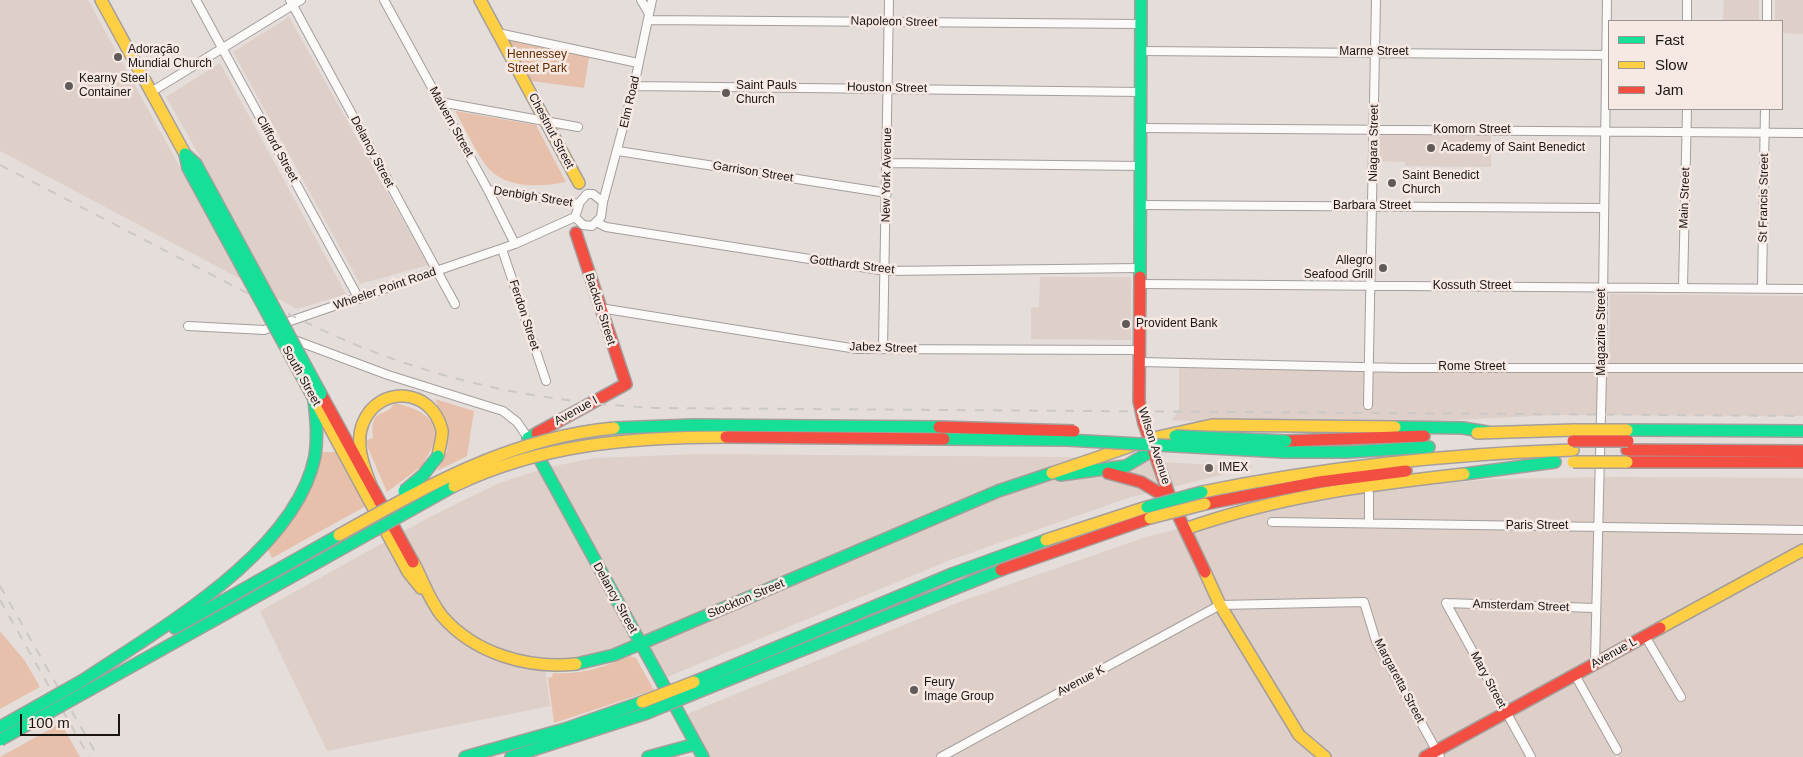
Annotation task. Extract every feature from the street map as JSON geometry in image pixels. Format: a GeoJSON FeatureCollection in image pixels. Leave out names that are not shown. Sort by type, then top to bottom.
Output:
{"type":"FeatureCollection","features":[{"type":"Feature","properties":{"kind":"main road","name":"South Street"},"geometry":{"type":"LineString","coordinates":[[101,0],[186,154],[188,168],[318,396],[370,483],[416,568],[426,592]]}},
{"type":"Feature","properties":{"kind":"main road","name":"Wilson Avenue"},"geometry":{"type":"LineString","coordinates":[[1142,0],[1139,401],[1149,439],[1171,500],[1220,605],[1299,735],[1325,757]]}},
{"type":"Feature","properties":{"kind":"main road","name":"Chestnut Street"},"geometry":{"type":"LineString","coordinates":[[483,1],[498,33],[579,184]]}},
{"type":"Feature","properties":{"kind":"main road","name":"Backus Street"},"geometry":{"type":"LineString","coordinates":[[578,224],[600,308],[626,384]]}},
{"type":"Feature","properties":{"kind":"main road","name":"Avenue I"},"geometry":{"type":"LineString","coordinates":[[528,438],[626,384]]}},
{"type":"Feature","properties":{"kind":"main road","name":"South Street"},"geometry":{"type":"LineString","coordinates":[[318,396],[408,572],[445,618]]}},
{"type":"Feature","properties":{"kind":"main road"},"geometry":{"type":"LineString","coordinates":[[85,679],[216,587],[248,559],[278,527],[304,488],[314,462],[318,396]]}},
{"type":"Feature","properties":{"kind":"main road"},"geometry":{"type":"LineString","coordinates":[[339,535],[410,486],[429,469],[438,456],[443,439],[443,428],[433,410],[416,397],[391,396],[382,400],[368,412],[361,431],[360,452],[370,483]]}},
{"type":"Feature","properties":{"kind":"main road"},"geometry":{"type":"LineString","coordinates":[[0,727],[428,486],[479,461],[536,441],[608,428],[702,425],[1038,429],[1334,452],[1481,444],[1627,446],[1803,442]]}},
{"type":"Feature","properties":{"kind":"main road","name":"Stockton Street"},"geometry":{"type":"LineString","coordinates":[[445,618],[464,636],[484,649],[506,658],[538,665],[566,666],[590,663],[640,644],[990,495],[1049,476],[1149,439],[1212,426],[1462,428],[1487,432]]}},
{"type":"Feature","properties":{"kind":"main road"},"geometry":{"type":"LineString","coordinates":[[1627,446],[1803,431]]}},
{"type":"Feature","properties":{"kind":"main road"},"geometry":{"type":"LineString","coordinates":[[0,740],[440,492],[501,465],[559,448],[613,440],[680,437],[1067,440],[1285,447],[1487,432],[1573,446]]}},
{"type":"Feature","properties":{"kind":"main road","name":"Delancy Street"},"geometry":{"type":"LineString","coordinates":[[528,438],[703,757]]}},
{"type":"Feature","properties":{"kind":"main road"},"geometry":{"type":"LineString","coordinates":[[1185,529],[1253,508],[1329,492],[1555,462],[1573,446]]}},
{"type":"Feature","properties":{"kind":"main road"},"geometry":{"type":"LineString","coordinates":[[511,757],[696,687],[944,577],[1067,532],[1148,513],[1294,474],[1391,461],[1573,446],[1803,451]]}},
{"type":"Feature","properties":{"kind":"main road"},"geometry":{"type":"LineString","coordinates":[[1627,446],[1803,462]]}},
{"type":"Feature","properties":{"kind":"main road","name":"Stockton Street"},"geometry":{"type":"LineString","coordinates":[[1049,476],[1126,466],[1153,450]]}},
{"type":"Feature","properties":{"kind":"main road"},"geometry":{"type":"LineString","coordinates":[[1203,498],[1376,474],[1456,466],[1555,462]]}},
{"type":"Feature","properties":{"kind":"main road"},"geometry":{"type":"LineString","coordinates":[[1096,471],[1123,475],[1141,481],[1171,500]]}},
{"type":"Feature","properties":{"kind":"main road","name":"Avenue L"},"geometry":{"type":"LineString","coordinates":[[1425,757],[1438,753],[1575,675],[1803,550]]}},
{"type":"Feature","properties":{"kind":"main road"},"geometry":{"type":"LineString","coordinates":[[465,757],[644,708]]}},
{"type":"Feature","properties":{"kind":"main road"},"geometry":{"type":"LineString","coordinates":[[648,757],[696,744]]}},
{"type":"Feature","properties":{"kind":"street","name":"Clifford Street"},"geometry":{"type":"LineString","coordinates":[[196,0],[359,299]]}},
{"type":"Feature","properties":{"kind":"street"},"geometry":{"type":"LineString","coordinates":[[151,92],[222,50],[291,3],[301,0]]}},
{"type":"Feature","properties":{"kind":"street","name":"Malvern Street"},"geometry":{"type":"LineString","coordinates":[[384,0],[488,190],[515,244]]}},
{"type":"Feature","properties":{"kind":"street"},"geometry":{"type":"LineString","coordinates":[[641,0],[648,16]]}},
{"type":"Feature","properties":{"kind":"street","name":"Elm Road"},"geometry":{"type":"LineString","coordinates":[[603,202],[634,86],[652,0]]}},
{"type":"Feature","properties":{"kind":"street","name":"New York Avenue"},"geometry":{"type":"LineString","coordinates":[[883,349],[888,162],[889,0]]}},
{"type":"Feature","properties":{"kind":"street","name":"Niagara Street"},"geometry":{"type":"LineString","coordinates":[[1368,405],[1376,0]]}},
{"type":"Feature","properties":{"kind":"street","name":"Magazine Street"},"geometry":{"type":"LineString","coordinates":[[1595,664],[1602,367],[1607,0]]}},
{"type":"Feature","properties":{"kind":"street"},"geometry":{"type":"LineString","coordinates":[[1687,20],[1688,0]]}},
{"type":"Feature","properties":{"kind":"street"},"geometry":{"type":"LineString","coordinates":[[1766,20],[1767,0]]}},
{"type":"Feature","properties":{"kind":"street","name":"Delancy Street"},"geometry":{"type":"LineString","coordinates":[[291,3],[455,304]]}},
{"type":"Feature","properties":{"kind":"street","name":"Napoleon Street"},"geometry":{"type":"LineString","coordinates":[[648,16],[889,22],[1141,24]]}},
{"type":"Feature","properties":{"kind":"street"},"geometry":{"type":"LineString","coordinates":[[498,33],[638,63]]}},
{"type":"Feature","properties":{"kind":"street","name":"Marne Street"},"geometry":{"type":"LineString","coordinates":[[1141,51],[1606,54]]}},
{"type":"Feature","properties":{"kind":"street","name":"Houston Street"},"geometry":{"type":"LineString","coordinates":[[634,86],[1141,92]]}},
{"type":"Feature","properties":{"kind":"street"},"geometry":{"type":"LineString","coordinates":[[440,102],[578,127]]}},
{"type":"Feature","properties":{"kind":"street","name":"Main Street"},"geometry":{"type":"LineString","coordinates":[[1683,287],[1687,110]]}},
{"type":"Feature","properties":{"kind":"street","name":"St Francis Street"},"geometry":{"type":"LineString","coordinates":[[1762,287],[1765,110]]}},
{"type":"Feature","properties":{"kind":"street","name":"Komorn Street"},"geometry":{"type":"LineString","coordinates":[[1141,128],[1803,133]]}},
{"type":"Feature","properties":{"kind":"street","name":"Garrison Street"},"geometry":{"type":"LineString","coordinates":[[618,151],[887,193]]}},
{"type":"Feature","properties":{"kind":"street"},"geometry":{"type":"LineString","coordinates":[[888,162],[1140,166]]}},
{"type":"Feature","properties":{"kind":"street"},"geometry":{"type":"LineString","coordinates":[[579,184],[603,202],[601,217],[598,223],[592,226],[578,224],[581,202],[579,184]]}},
{"type":"Feature","properties":{"kind":"street","name":"Denbigh Street"},"geometry":{"type":"LineString","coordinates":[[488,190],[581,202]]}},
{"type":"Feature","properties":{"kind":"street"},"geometry":{"type":"LineString","coordinates":[[581,202],[587,194],[593,194]]}},
{"type":"Feature","properties":{"kind":"street","name":"Barbara Street"},"geometry":{"type":"LineString","coordinates":[[1141,205],[1603,208]]}},
{"type":"Feature","properties":{"kind":"street","name":"Gotthardt Street"},"geometry":{"type":"LineString","coordinates":[[598,223],[606,227],[886,271],[1140,268]]}},
{"type":"Feature","properties":{"kind":"street","name":"Wheeler Point Road"},"geometry":{"type":"LineString","coordinates":[[188,326],[264,330],[359,299],[437,270],[578,224]]}},
{"type":"Feature","properties":{"kind":"street","name":"Ferdon Street"},"geometry":{"type":"LineString","coordinates":[[502,249],[546,380]]}},
{"type":"Feature","properties":{"kind":"street","name":"Kossuth Street"},"geometry":{"type":"LineString","coordinates":[[1141,284],[1803,288]]}},
{"type":"Feature","properties":{"kind":"street","name":"Jabez Street"},"geometry":{"type":"LineString","coordinates":[[600,308],[857,349],[1139,350]]}},
{"type":"Feature","properties":{"kind":"street"},"geometry":{"type":"LineString","coordinates":[[264,330],[388,375],[503,411],[517,422],[528,438]]}},
{"type":"Feature","properties":{"kind":"street","name":"Rome Street"},"geometry":{"type":"LineString","coordinates":[[1140,362],[1370,367],[1803,368]]}},
{"type":"Feature","properties":{"kind":"street"},"geometry":{"type":"LineString","coordinates":[[1368,494],[1369,523]]}},
{"type":"Feature","properties":{"kind":"street","name":"Paris Street"},"geometry":{"type":"LineString","coordinates":[[1272,522],[1803,530]]}},
{"type":"Feature","properties":{"kind":"street","name":"Margaretta Street"},"geometry":{"type":"LineString","coordinates":[[1220,605],[1364,602],[1376,641],[1438,753]]}},
{"type":"Feature","properties":{"kind":"street","name":"Amsterdam Street"},"geometry":{"type":"LineString","coordinates":[[1446,602],[1596,608]]}},
{"type":"Feature","properties":{"kind":"street","name":"Mary Street"},"geometry":{"type":"LineString","coordinates":[[1446,602],[1531,757]]}},
{"type":"Feature","properties":{"kind":"street","name":"Avenue K"},"geometry":{"type":"LineString","coordinates":[[941,757],[1220,605]]}},
{"type":"Feature","properties":{"kind":"street"},"geometry":{"type":"LineString","coordinates":[[1646,636],[1681,697]]}},
{"type":"Feature","properties":{"kind":"street"},"geometry":{"type":"LineString","coordinates":[[1575,675],[1617,750]]}},
{"type":"Feature","properties":{"kind":"shaded area"},"geometry":{"type":"Polygon","coordinates":[[[0,0],[88,0],[188,182],[208,171],[166,97],[220,63],[346,294],[297,309],[0,151],[0,0]]]}},
{"type":"Feature","properties":{"kind":"shaded area"},"geometry":{"type":"Polygon","coordinates":[[[1724,0],[1759,0],[1759,20],[1723,20],[1724,0]]]}},
{"type":"Feature","properties":{"kind":"shaded area"},"geometry":{"type":"Polygon","coordinates":[[[1775,0],[1803,0],[1803,34],[1783,33],[1783,20],[1775,20],[1775,0]]]}},
{"type":"Feature","properties":{"kind":"shaded area"},"geometry":{"type":"Polygon","coordinates":[[[289,17],[428,265],[360,284],[233,52],[289,17]]]}},
{"type":"Feature","properties":{"kind":"shaded area","name":"Academy of Saint Benedict"},"geometry":{"type":"Polygon","coordinates":[[[1371,133],[1491,135],[1491,167],[1405,166],[1405,162],[1371,161],[1371,133]]]}},
{"type":"Feature","properties":{"kind":"shaded area"},"geometry":{"type":"Polygon","coordinates":[[[1040,277],[1131,277],[1131,340],[1031,339],[1031,308],[1039,307],[1040,277]]]}},
{"type":"Feature","properties":{"kind":"shaded area"},"geometry":{"type":"Polygon","coordinates":[[[1610,294],[1803,296],[1803,416],[1555,415],[1316,427],[1172,420],[1179,410],[1179,367],[1552,368],[1609,374],[1610,294]]]}},
{"type":"Feature","properties":{"kind":"shaded area"},"geometry":{"type":"Polygon","coordinates":[[[699,454],[1066,457],[1254,467],[1131,497],[953,559],[660,680],[642,643],[545,668],[550,706],[327,751],[260,611],[428,518],[499,483],[549,467],[595,458],[699,454]]]}},
{"type":"Feature","properties":{"kind":"shaded area"},"geometry":{"type":"Polygon","coordinates":[[[1617,477],[1803,478],[1803,757],[702,757],[680,717],[962,601],[1146,537],[1252,510],[1385,489],[1492,479],[1617,477]]]}},
{"type":"Feature","properties":{"kind":"green space","name":"Hennessey Street Park"},"geometry":{"type":"Polygon","coordinates":[[[498,33],[590,52],[584,88],[524,80],[498,33]]]}},
{"type":"Feature","properties":{"kind":"green space"},"geometry":{"type":"Polygon","coordinates":[[[455,111],[536,125],[566,182],[546,185],[525,185],[497,176],[480,157],[455,111]]]}},
{"type":"Feature","properties":{"kind":"green space"},"geometry":{"type":"Polygon","coordinates":[[[435,399],[474,411],[467,456],[437,471],[447,451],[449,436],[435,399]]]}},
{"type":"Feature","properties":{"kind":"green space"},"geometry":{"type":"Polygon","coordinates":[[[394,403],[421,412],[432,421],[439,435],[422,466],[387,492],[365,441],[373,438],[372,428],[376,417],[391,408],[394,403]]]}},
{"type":"Feature","properties":{"kind":"green space"},"geometry":{"type":"Polygon","coordinates":[[[321,452],[335,452],[366,506],[272,558],[267,548],[321,452]]]}},
{"type":"Feature","properties":{"kind":"green space"},"geometry":{"type":"Polygon","coordinates":[[[0,631],[25,661],[40,687],[0,709],[0,631]]]}},
{"type":"Feature","properties":{"kind":"green space"},"geometry":{"type":"Polygon","coordinates":[[[630,656],[636,658],[654,690],[554,723],[548,678],[552,677],[553,673],[573,673],[592,669],[630,656]]]}},
{"type":"Feature","properties":{"kind":"green space"},"geometry":{"type":"Polygon","coordinates":[[[61,723],[80,757],[0,757],[61,723]]]}},
{"type":"Feature","properties":{"kind":"railway"},"geometry":{"type":"LineString","coordinates":[[0,165],[313,326],[408,364],[469,382],[531,395],[593,403],[657,408],[1803,416]]}},
{"type":"Feature","properties":{"kind":"railway"},"geometry":{"type":"LineString","coordinates":[[0,586],[98,757]]}},
{"type":"Feature","properties":{"kind":"railway"},"geometry":{"type":"LineString","coordinates":[[0,600],[89,757]]}},
{"type":"Feature","properties":{"kind":"traffic: fast"},"geometry":{"type":"LineString","coordinates":[[1140,277],[1141,0]]}},
{"type":"Feature","properties":{"kind":"traffic: fast"},"geometry":{"type":"LineString","coordinates":[[185,154],[188,168],[314,399]]}},
{"type":"Feature","properties":{"kind":"traffic: fast"},"geometry":{"type":"LineString","coordinates":[[185,154],[196,164],[321,394]]}},
{"type":"Feature","properties":{"kind":"traffic: fast"},"geometry":{"type":"LineString","coordinates":[[85,679],[186,611],[221,584],[254,555],[282,524],[303,491],[315,456],[317,435],[314,399]]}},
{"type":"Feature","properties":{"kind":"traffic: fast"},"geometry":{"type":"LineString","coordinates":[[614,428],[693,425],[939,427]]}},
{"type":"Feature","properties":{"kind":"traffic: fast"},"geometry":{"type":"LineString","coordinates":[[1395,427],[1463,428],[1487,432]]}},
{"type":"Feature","properties":{"kind":"traffic: fast"},"geometry":{"type":"LineString","coordinates":[[1627,430],[1803,431]]}},
{"type":"Feature","properties":{"kind":"traffic: fast"},"geometry":{"type":"LineString","coordinates":[[537,433],[528,438],[703,757]]}},
{"type":"Feature","properties":{"kind":"traffic: fast"},"geometry":{"type":"LineString","coordinates":[[1175,436],[1286,441]]}},
{"type":"Feature","properties":{"kind":"traffic: fast"},"geometry":{"type":"LineString","coordinates":[[944,439],[1067,440],[1284,452]]}},
{"type":"Feature","properties":{"kind":"traffic: fast"},"geometry":{"type":"LineString","coordinates":[[1284,452],[1347,452],[1429,447]]}},
{"type":"Feature","properties":{"kind":"traffic: fast"},"geometry":{"type":"LineString","coordinates":[[1060,475],[1126,466],[1153,450]]}},
{"type":"Feature","properties":{"kind":"traffic: fast"},"geometry":{"type":"LineString","coordinates":[[404,491],[423,475],[438,456]]}},
{"type":"Feature","properties":{"kind":"traffic: fast"},"geometry":{"type":"LineString","coordinates":[[1464,474],[1555,462]]}},
{"type":"Feature","properties":{"kind":"traffic: fast"},"geometry":{"type":"LineString","coordinates":[[576,664],[614,655],[998,491],[1052,473]]}},
{"type":"Feature","properties":{"kind":"traffic: fast"},"geometry":{"type":"LineString","coordinates":[[0,740],[454,486]]}},
{"type":"Feature","properties":{"kind":"traffic: fast"},"geometry":{"type":"LineString","coordinates":[[1147,507],[1202,492]]}},
{"type":"Feature","properties":{"kind":"traffic: fast"},"geometry":{"type":"LineString","coordinates":[[175,628],[339,535]]}},
{"type":"Feature","properties":{"kind":"traffic: fast"},"geometry":{"type":"LineString","coordinates":[[694,682],[952,574],[1046,540]]}},
{"type":"Feature","properties":{"kind":"traffic: fast"},"geometry":{"type":"LineString","coordinates":[[698,692],[1001,570]]}},
{"type":"Feature","properties":{"kind":"traffic: fast"},"geometry":{"type":"LineString","coordinates":[[0,727],[85,679]]}},
{"type":"Feature","properties":{"kind":"traffic: fast"},"geometry":{"type":"LineString","coordinates":[[647,713],[698,692]]}},
{"type":"Feature","properties":{"kind":"traffic: fast"},"geometry":{"type":"LineString","coordinates":[[465,757],[565,729],[642,702]]}},
{"type":"Feature","properties":{"kind":"traffic: fast"},"geometry":{"type":"LineString","coordinates":[[511,757],[647,713]]}},
{"type":"Feature","properties":{"kind":"traffic: fast"},"geometry":{"type":"LineString","coordinates":[[648,757],[696,744]]}},
{"type":"Feature","properties":{"kind":"traffic: slow"},"geometry":{"type":"LineString","coordinates":[[101,0],[185,154]]}},
{"type":"Feature","properties":{"kind":"traffic: slow"},"geometry":{"type":"LineString","coordinates":[[480,0],[579,183]]}},
{"type":"Feature","properties":{"kind":"traffic: slow"},"geometry":{"type":"LineString","coordinates":[[370,483],[361,453],[361,430],[371,410],[381,402],[392,397],[405,396],[417,399],[428,406],[436,416],[442,430],[438,456]]}},
{"type":"Feature","properties":{"kind":"traffic: slow"},"geometry":{"type":"LineString","coordinates":[[316,402],[408,572],[421,588]]}},
{"type":"Feature","properties":{"kind":"traffic: slow"},"geometry":{"type":"LineString","coordinates":[[1149,439],[1212,425],[1395,427]]}},
{"type":"Feature","properties":{"kind":"traffic: slow"},"geometry":{"type":"LineString","coordinates":[[339,535],[471,466],[540,442],[576,433],[614,428]]}},
{"type":"Feature","properties":{"kind":"traffic: slow"},"geometry":{"type":"LineString","coordinates":[[1477,433],[1574,430]]}},
{"type":"Feature","properties":{"kind":"traffic: slow"},"geometry":{"type":"LineString","coordinates":[[1574,430],[1627,430]]}},
{"type":"Feature","properties":{"kind":"traffic: slow"},"geometry":{"type":"LineString","coordinates":[[454,486],[487,472],[553,452],[621,441],[726,437]]}},
{"type":"Feature","properties":{"kind":"traffic: slow"},"geometry":{"type":"LineString","coordinates":[[1052,473],[1131,446]]}},
{"type":"Feature","properties":{"kind":"traffic: slow"},"geometry":{"type":"LineString","coordinates":[[1202,492],[1294,475],[1387,463],[1433,458],[1573,450]]}},
{"type":"Feature","properties":{"kind":"traffic: slow"},"geometry":{"type":"LineString","coordinates":[[1573,462],[1627,462]]}},
{"type":"Feature","properties":{"kind":"traffic: slow"},"geometry":{"type":"LineString","coordinates":[[1185,529],[1255,508],[1323,493],[1464,474]]}},
{"type":"Feature","properties":{"kind":"traffic: slow"},"geometry":{"type":"LineString","coordinates":[[1150,518],[1205,504]]}},
{"type":"Feature","properties":{"kind":"traffic: slow"},"geometry":{"type":"LineString","coordinates":[[1046,540],[1147,507]]}},
{"type":"Feature","properties":{"kind":"traffic: slow"},"geometry":{"type":"LineString","coordinates":[[1660,628],[1803,550]]}},
{"type":"Feature","properties":{"kind":"traffic: slow"},"geometry":{"type":"LineString","coordinates":[[413,562],[437,610],[455,629],[470,640],[486,649],[521,661],[539,664],[576,664]]}},
{"type":"Feature","properties":{"kind":"traffic: slow"},"geometry":{"type":"LineString","coordinates":[[1205,572],[1220,605],[1299,735],[1325,757]]}},
{"type":"Feature","properties":{"kind":"traffic: slow"},"geometry":{"type":"LineString","coordinates":[[642,702],[694,682]]}},
{"type":"Feature","properties":{"kind":"traffic: jam"},"geometry":{"type":"LineString","coordinates":[[537,433],[626,384],[576,233]]}},
{"type":"Feature","properties":{"kind":"traffic: jam"},"geometry":{"type":"LineString","coordinates":[[1140,277],[1139,401],[1144,424],[1171,500],[1205,572]]}},
{"type":"Feature","properties":{"kind":"traffic: jam"},"geometry":{"type":"LineString","coordinates":[[321,394],[413,562]]}},
{"type":"Feature","properties":{"kind":"traffic: jam"},"geometry":{"type":"LineString","coordinates":[[939,427],[1074,431]]}},
{"type":"Feature","properties":{"kind":"traffic: jam"},"geometry":{"type":"LineString","coordinates":[[1286,441],[1424,436]]}},
{"type":"Feature","properties":{"kind":"traffic: jam"},"geometry":{"type":"LineString","coordinates":[[726,437],[944,439]]}},
{"type":"Feature","properties":{"kind":"traffic: jam"},"geometry":{"type":"LineString","coordinates":[[1573,441],[1628,441]]}},
{"type":"Feature","properties":{"kind":"traffic: jam"},"geometry":{"type":"LineString","coordinates":[[1627,450],[1803,451]]}},
{"type":"Feature","properties":{"kind":"traffic: jam"},"geometry":{"type":"LineString","coordinates":[[1627,462],[1803,462]]}},
{"type":"Feature","properties":{"kind":"traffic: jam"},"geometry":{"type":"LineString","coordinates":[[1205,504],[1319,482],[1406,471]]}},
{"type":"Feature","properties":{"kind":"traffic: jam"},"geometry":{"type":"LineString","coordinates":[[1108,473],[1141,482],[1171,500]]}},
{"type":"Feature","properties":{"kind":"traffic: jam"},"geometry":{"type":"LineString","coordinates":[[1001,570],[1150,518]]}},
{"type":"Feature","properties":{"kind":"traffic: jam"},"geometry":{"type":"LineString","coordinates":[[1425,757],[1660,628]]}},
{"type":"Feature","properties":{"kind":"place","name":"Adoração Mundial Church"},"geometry":{"type":"Point","coordinates":[118,57]}},
{"type":"Feature","properties":{"kind":"place","name":"Kearny Steel Container"},"geometry":{"type":"Point","coordinates":[69,86]}},
{"type":"Feature","properties":{"kind":"place","name":"Saint Pauls Church"},"geometry":{"type":"Point","coordinates":[726,93]}},
{"type":"Feature","properties":{"kind":"place","name":"Academy of Saint Benedict"},"geometry":{"type":"Point","coordinates":[1431,148]}},
{"type":"Feature","properties":{"kind":"place","name":"Saint Benedict Church"},"geometry":{"type":"Point","coordinates":[1392,183]}},
{"type":"Feature","properties":{"kind":"place","name":"Allegro Seafood Grill"},"geometry":{"type":"Point","coordinates":[1383,268]}},
{"type":"Feature","properties":{"kind":"place","name":"Provident Bank"},"geometry":{"type":"Point","coordinates":[1126,324]}},
{"type":"Feature","properties":{"kind":"place","name":"IMEX"},"geometry":{"type":"Point","coordinates":[1209,468]}},
{"type":"Feature","properties":{"kind":"place","name":"Feury Image Group"},"geometry":{"type":"Point","coordinates":[914,690]}}]}
